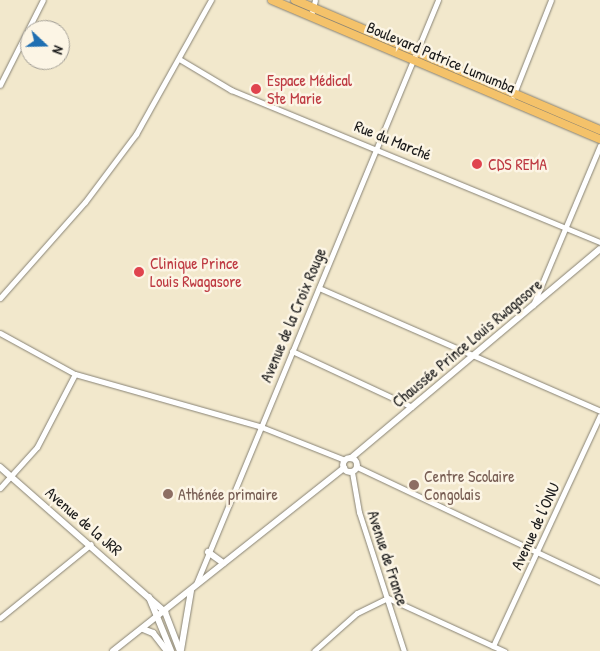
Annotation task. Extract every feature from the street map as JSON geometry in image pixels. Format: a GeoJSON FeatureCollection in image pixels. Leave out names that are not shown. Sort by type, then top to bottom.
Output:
{"type":"FeatureCollection","features":[{"type":"Feature","properties":{"kind":"main road","name":"Boulevard Patrice Lumumba"},"geometry":{"type":"LineString","coordinates":[[272,0],[313,8]]}},
{"type":"Feature","properties":{"kind":"main road","name":"Boulevard Patrice Lumumba"},"geometry":{"type":"LineString","coordinates":[[295,0],[413,56],[512,98],[600,139]]}},
{"type":"Feature","properties":{"kind":"main road","name":"Boulevard Patrice Lumumba"},"geometry":{"type":"LineString","coordinates":[[512,98],[600,130]]}},
{"type":"Feature","properties":{"kind":"street"},"geometry":{"type":"LineString","coordinates":[[0,85],[43,0]]}},
{"type":"Feature","properties":{"kind":"street"},"geometry":{"type":"LineString","coordinates":[[0,298],[92,194],[136,134],[210,0]]}},
{"type":"Feature","properties":{"kind":"street","name":"Avenue de la Croix Rouge"},"geometry":{"type":"LineString","coordinates":[[193,589],[258,426],[319,288],[413,56],[438,0]]}},
{"type":"Feature","properties":{"kind":"street"},"geometry":{"type":"LineString","coordinates":[[512,98],[551,0]]}},
{"type":"Feature","properties":{"kind":"street","name":"Rue du Marché"},"geometry":{"type":"LineString","coordinates":[[179,59],[231,90],[376,146],[600,242]]}},
{"type":"Feature","properties":{"kind":"street"},"geometry":{"type":"LineString","coordinates":[[533,305],[568,227],[600,146]]}},
{"type":"Feature","properties":{"kind":"street","name":"Chaussée Prince Louis Rwagasore"},"geometry":{"type":"LineString","coordinates":[[348,459],[600,249]]}},
{"type":"Feature","properties":{"kind":"street"},"geometry":{"type":"LineString","coordinates":[[319,288],[476,354],[600,411]]}},
{"type":"Feature","properties":{"kind":"street"},"geometry":{"type":"LineString","coordinates":[[0,333],[75,374],[258,426],[348,459],[355,470]]}},
{"type":"Feature","properties":{"kind":"street"},"geometry":{"type":"LineString","coordinates":[[292,351],[412,407]]}},
{"type":"Feature","properties":{"kind":"street"},"geometry":{"type":"LineString","coordinates":[[0,488],[13,478],[36,447],[75,374]]}},
{"type":"Feature","properties":{"kind":"street","name":"Avenue de l'ONU"},"geometry":{"type":"LineString","coordinates":[[493,646],[600,416]]}},
{"type":"Feature","properties":{"kind":"street"},"geometry":{"type":"LineString","coordinates":[[112,651],[165,612],[223,563],[344,468],[348,459]]}},
{"type":"Feature","properties":{"kind":"street","name":"Avenue de la JRR"},"geometry":{"type":"LineString","coordinates":[[0,466],[91,544],[165,612]]}},
{"type":"Feature","properties":{"kind":"street"},"geometry":{"type":"LineString","coordinates":[[344,468],[355,470],[537,550],[600,582]]}},
{"type":"Feature","properties":{"kind":"street","name":"Avenue de France"},"geometry":{"type":"LineString","coordinates":[[355,470],[359,512],[404,651]]}},
{"type":"Feature","properties":{"kind":"street"},"geometry":{"type":"LineString","coordinates":[[0,618],[91,544]]}},
{"type":"Feature","properties":{"kind":"street"},"geometry":{"type":"LineString","coordinates":[[208,552],[223,563]]}},
{"type":"Feature","properties":{"kind":"street"},"geometry":{"type":"LineString","coordinates":[[181,651],[193,589]]}},
{"type":"Feature","properties":{"kind":"street"},"geometry":{"type":"LineString","coordinates":[[149,596],[156,618],[171,651]]}},
{"type":"Feature","properties":{"kind":"street"},"geometry":{"type":"LineString","coordinates":[[314,651],[357,613],[388,598],[504,651]]}},
{"type":"Feature","properties":{"kind":"street"},"geometry":{"type":"LineString","coordinates":[[165,612],[181,651]]}},
{"type":"Feature","properties":{"kind":"street"},"geometry":{"type":"LineString","coordinates":[[143,629],[153,633],[167,651]]}},
{"type":"Feature","properties":{"kind":"place","name":"Espace Médical Ste Marie"},"geometry":{"type":"Point","coordinates":[256,89]}},
{"type":"Feature","properties":{"kind":"place","name":"CDS REMA"},"geometry":{"type":"Point","coordinates":[477,164]}},
{"type":"Feature","properties":{"kind":"place","name":"Clinique Prince Louis Rwagasore"},"geometry":{"type":"Point","coordinates":[139,272]}},
{"type":"Feature","properties":{"kind":"place","name":"Centre Scolaire Congolais"},"geometry":{"type":"Point","coordinates":[414,485]}},
{"type":"Feature","properties":{"kind":"place","name":"Athénée primaire"},"geometry":{"type":"Point","coordinates":[168,494]}}]}
